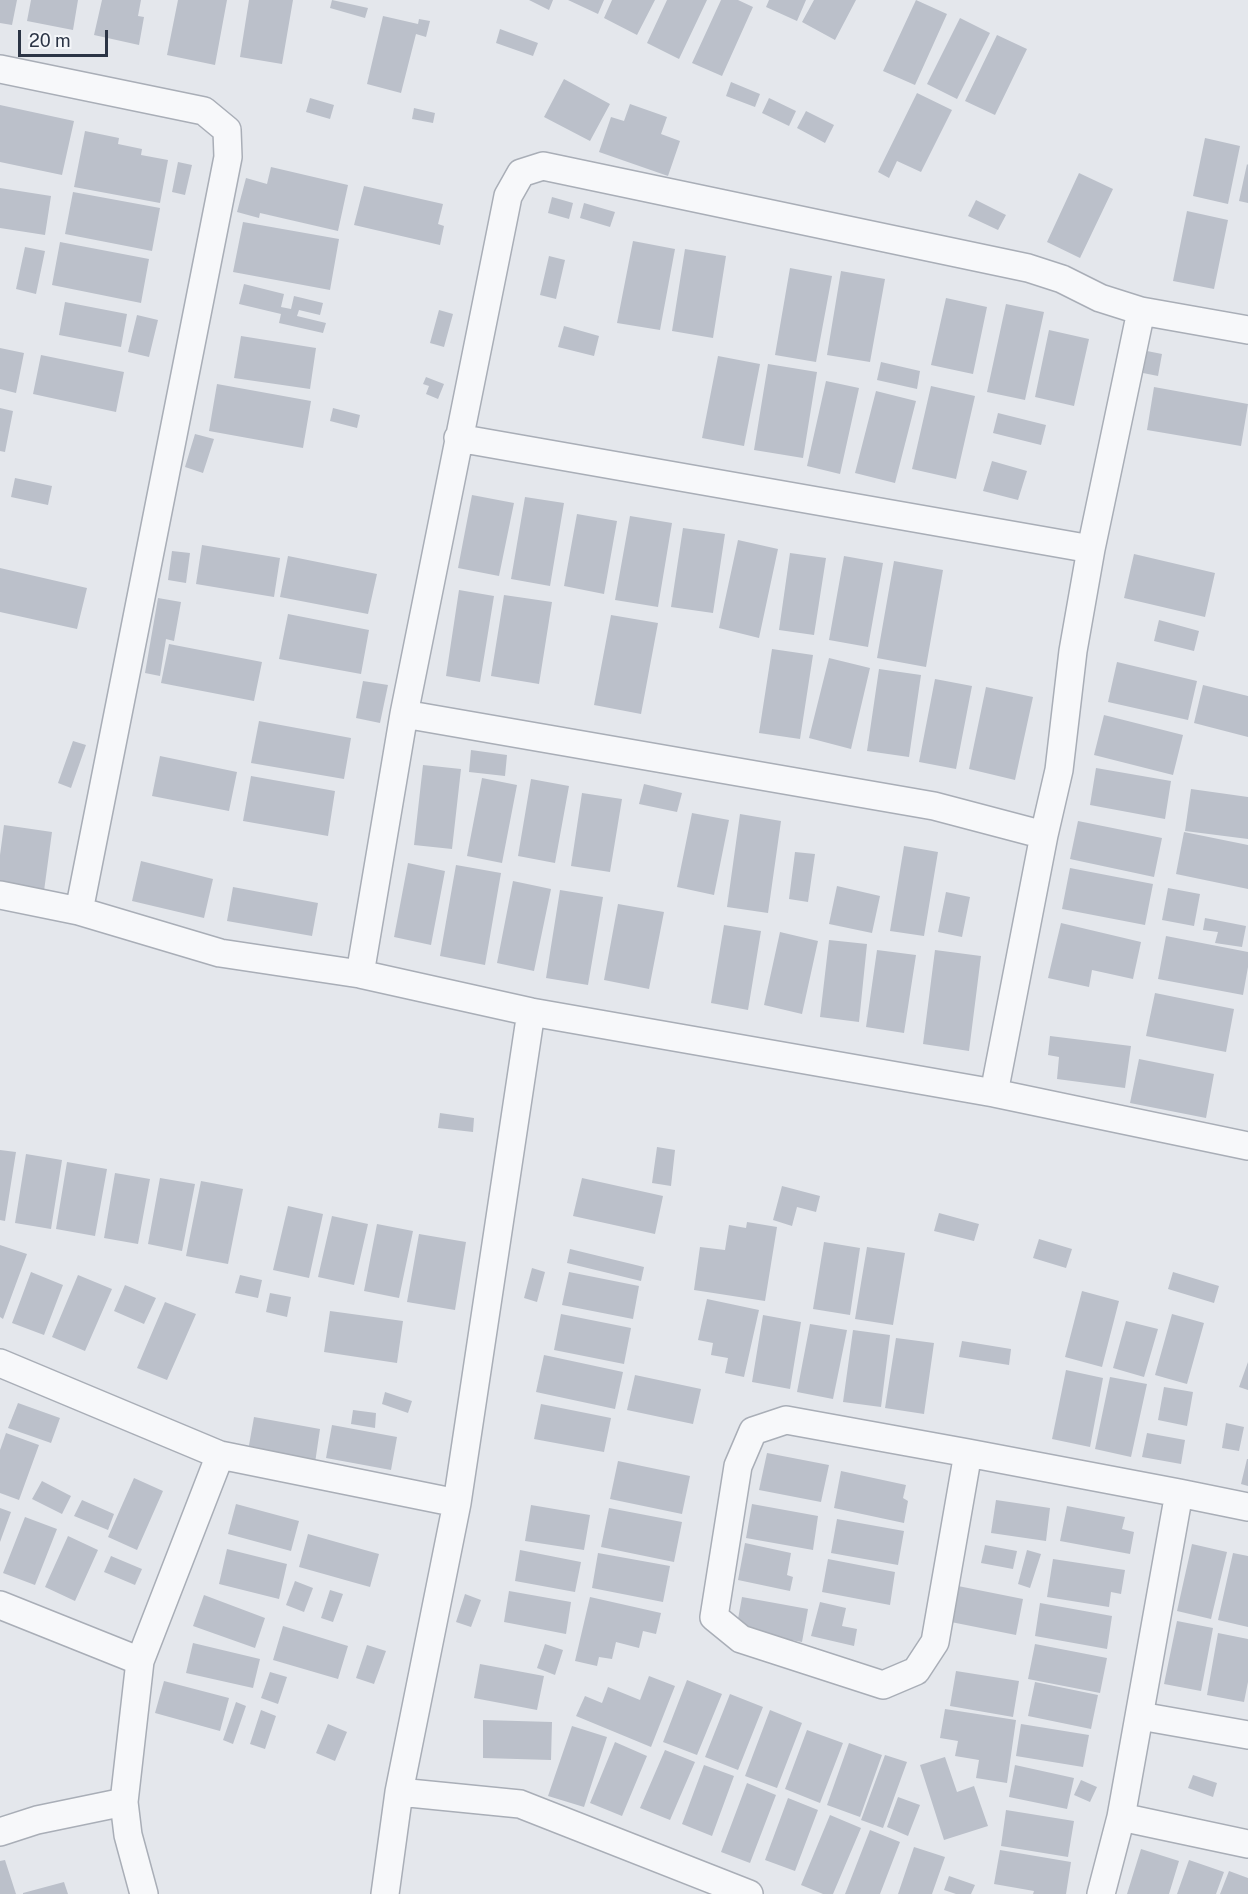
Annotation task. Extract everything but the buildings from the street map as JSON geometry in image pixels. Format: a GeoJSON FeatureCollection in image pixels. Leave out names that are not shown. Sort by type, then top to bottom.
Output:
{"type":"FeatureCollection","features":[{"type":"Feature","properties":{"kind":"street"},"geometry":{"type":"LineString","coordinates":[[0,69],[204,111],[227,130],[228,157],[80,911]]}},
{"type":"Feature","properties":{"kind":"street"},"geometry":{"type":"LineString","coordinates":[[360,974],[404,714],[458,438],[508,196],[520,173],[543,166],[1028,268],[1062,279],[1100,298],[1141,311],[1248,330]]}},
{"type":"Feature","properties":{"kind":"street"},"geometry":{"type":"LineString","coordinates":[[994,1093],[1044,835],[1059,770],[1073,651],[1091,549],[1141,311]]}},
{"type":"Feature","properties":{"kind":"street"},"geometry":{"type":"LineString","coordinates":[[458,438],[1091,549]]}},
{"type":"Feature","properties":{"kind":"street"},"geometry":{"type":"LineString","coordinates":[[404,714],[934,806],[1044,835]]}},
{"type":"Feature","properties":{"kind":"street"},"geometry":{"type":"LineString","coordinates":[[0,895],[80,911],[220,953],[360,974],[531,1012],[994,1093],[1248,1146]]}},
{"type":"Feature","properties":{"kind":"street"},"geometry":{"type":"LineString","coordinates":[[385,1894],[399,1792],[457,1503],[531,1012]]}},
{"type":"Feature","properties":{"kind":"street"},"geometry":{"type":"LineString","coordinates":[[0,1363],[220,1455],[457,1503]]}},
{"type":"Feature","properties":{"kind":"street"},"geometry":{"type":"LineString","coordinates":[[968,1453],[935,1642],[916,1671],[884,1685],[741,1639],[714,1617],[738,1466],[753,1431],[786,1420],[968,1453],[1179,1492],[1248,1507]]}},
{"type":"Feature","properties":{"kind":"street"},"geometry":{"type":"LineString","coordinates":[[144,1894],[128,1835],[124,1802],[140,1661],[220,1455]]}},
{"type":"Feature","properties":{"kind":"street"},"geometry":{"type":"LineString","coordinates":[[1101,1894],[1121,1817],[1179,1492]]}},
{"type":"Feature","properties":{"kind":"street"},"geometry":{"type":"LineString","coordinates":[[0,1605],[140,1661]]}},
{"type":"Feature","properties":{"kind":"street"},"geometry":{"type":"LineString","coordinates":[[1140,1716],[1248,1735]]}},
{"type":"Feature","properties":{"kind":"street"},"geometry":{"type":"LineString","coordinates":[[399,1792],[519,1804],[749,1894]]}},
{"type":"Feature","properties":{"kind":"street"},"geometry":{"type":"LineString","coordinates":[[0,1832],[37,1820],[124,1802]]}},
{"type":"Feature","properties":{"kind":"street"},"geometry":{"type":"LineString","coordinates":[[1121,1817],[1248,1844]]}}]}
